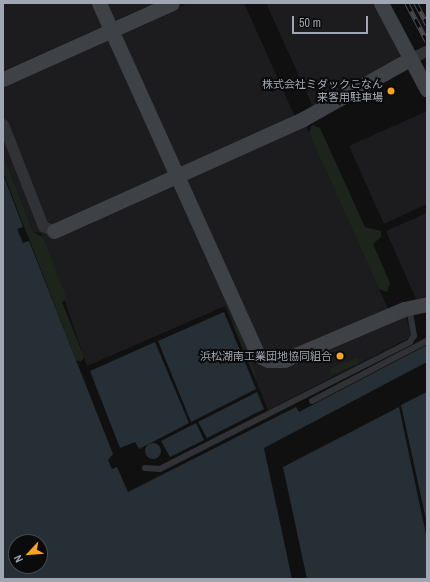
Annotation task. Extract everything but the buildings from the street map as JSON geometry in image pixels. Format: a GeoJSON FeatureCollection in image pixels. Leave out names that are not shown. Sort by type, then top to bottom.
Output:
{"type":"FeatureCollection","features":[{"type":"Feature","properties":{"kind":"street"},"geometry":{"type":"LineString","coordinates":[[99,3],[252,345],[263,358],[284,360],[408,308],[427,304]]}},
{"type":"Feature","properties":{"kind":"street"},"geometry":{"type":"LineString","coordinates":[[3,79],[172,3]]}},
{"type":"Feature","properties":{"kind":"street"},"geometry":{"type":"LineString","coordinates":[[381,3],[427,90]]}},
{"type":"Feature","properties":{"kind":"street"},"geometry":{"type":"LineString","coordinates":[[3,124],[43,226],[54,231],[314,114],[426,51]]}},
{"type":"Feature","properties":{"kind":"lane"},"geometry":{"type":"LineString","coordinates":[[144,468],[160,469],[410,342],[414,336],[408,308]]}},
{"type":"Feature","properties":{"kind":"lane"},"geometry":{"type":"LineString","coordinates":[[312,401],[427,341]]}},
{"type":"Feature","properties":{"kind":"shaded area"},"geometry":{"type":"Polygon","coordinates":[[[3,3],[155,3],[3,71],[3,3]]]}},
{"type":"Feature","properties":{"kind":"shaded area"},"geometry":{"type":"Polygon","coordinates":[[[188,3],[244,3],[300,128],[306,126],[393,320],[406,315],[411,337],[268,410],[225,306],[87,366],[43,237],[41,233],[33,232],[3,154],[3,86],[188,3]]]}},
{"type":"Feature","properties":{"kind":"shaded area"},"geometry":{"type":"Polygon","coordinates":[[[266,3],[374,3],[400,53],[399,58],[313,107],[266,3]]]}},
{"type":"Feature","properties":{"kind":"shaded area"},"geometry":{"type":"Polygon","coordinates":[[[427,111],[427,204],[384,224],[349,146],[427,111]]]}},
{"type":"Feature","properties":{"kind":"shaded area"},"geometry":{"type":"Polygon","coordinates":[[[312,125],[320,128],[365,227],[381,231],[381,237],[373,244],[390,283],[387,292],[379,289],[309,133],[312,125]]]}},
{"type":"Feature","properties":{"kind":"shaded area"},"geometry":{"type":"Polygon","coordinates":[[[3,154],[33,232],[43,237],[67,299],[62,302],[84,357],[81,362],[76,360],[3,172],[3,154]]]}},
{"type":"Feature","properties":{"kind":"shaded area"},"geometry":{"type":"Polygon","coordinates":[[[3,174],[23,227],[17,229],[23,243],[29,241],[113,454],[108,460],[112,469],[117,467],[128,492],[296,407],[299,412],[427,345],[427,362],[264,448],[292,579],[3,579],[3,174]]]}},
{"type":"Feature","properties":{"kind":"shaded area"},"geometry":{"type":"Polygon","coordinates":[[[427,213],[427,296],[416,299],[386,231],[427,213]]]}},
{"type":"Feature","properties":{"kind":"shaded area"},"geometry":{"type":"Polygon","coordinates":[[[224,312],[256,389],[191,422],[158,341],[224,312]]]}},
{"type":"Feature","properties":{"kind":"shaded area"},"geometry":{"type":"Polygon","coordinates":[[[233,325],[237,325],[257,378],[254,376],[233,325]]]}},
{"type":"Feature","properties":{"kind":"shaded area"},"geometry":{"type":"Polygon","coordinates":[[[155,342],[189,423],[139,449],[135,442],[120,448],[90,371],[155,342]]]}},
{"type":"Feature","properties":{"kind":"shaded area"},"geometry":{"type":"Polygon","coordinates":[[[356,358],[360,361],[358,364],[330,375],[331,368],[356,358]]]}},
{"type":"Feature","properties":{"kind":"shaded area"},"geometry":{"type":"Polygon","coordinates":[[[257,392],[264,409],[207,438],[198,422],[257,392]]]}},
{"type":"Feature","properties":{"kind":"shaded area"},"geometry":{"type":"Polygon","coordinates":[[[427,392],[427,524],[401,405],[427,392]]]}},
{"type":"Feature","properties":{"kind":"shaded area"},"geometry":{"type":"Polygon","coordinates":[[[399,407],[427,539],[427,579],[307,579],[283,467],[399,407]]]}},
{"type":"Feature","properties":{"kind":"shaded area"},"geometry":{"type":"Polygon","coordinates":[[[196,423],[204,440],[170,457],[161,441],[196,423]]]}},
{"type":"Feature","properties":{"kind":"shaded area"},"geometry":{"type":"Polygon","coordinates":[[[153,443],[160,448],[161,451],[156,458],[153,459],[146,454],[145,451],[150,444],[153,443]]]}},
{"type":"Feature","properties":{"kind":"railway"},"geometry":{"type":"LineString","coordinates":[[407,3],[427,41]]}},
{"type":"Feature","properties":{"kind":"railway"},"geometry":{"type":"LineString","coordinates":[[416,3],[427,24]]}},
{"type":"Feature","properties":{"kind":"place","name":"株式会社ミダックこなん 来客用駐車場"},"geometry":{"type":"Point","coordinates":[391,91]}},
{"type":"Feature","properties":{"kind":"place","name":"浜松湖南工業団地協同組合"},"geometry":{"type":"Point","coordinates":[340,356]}}]}
